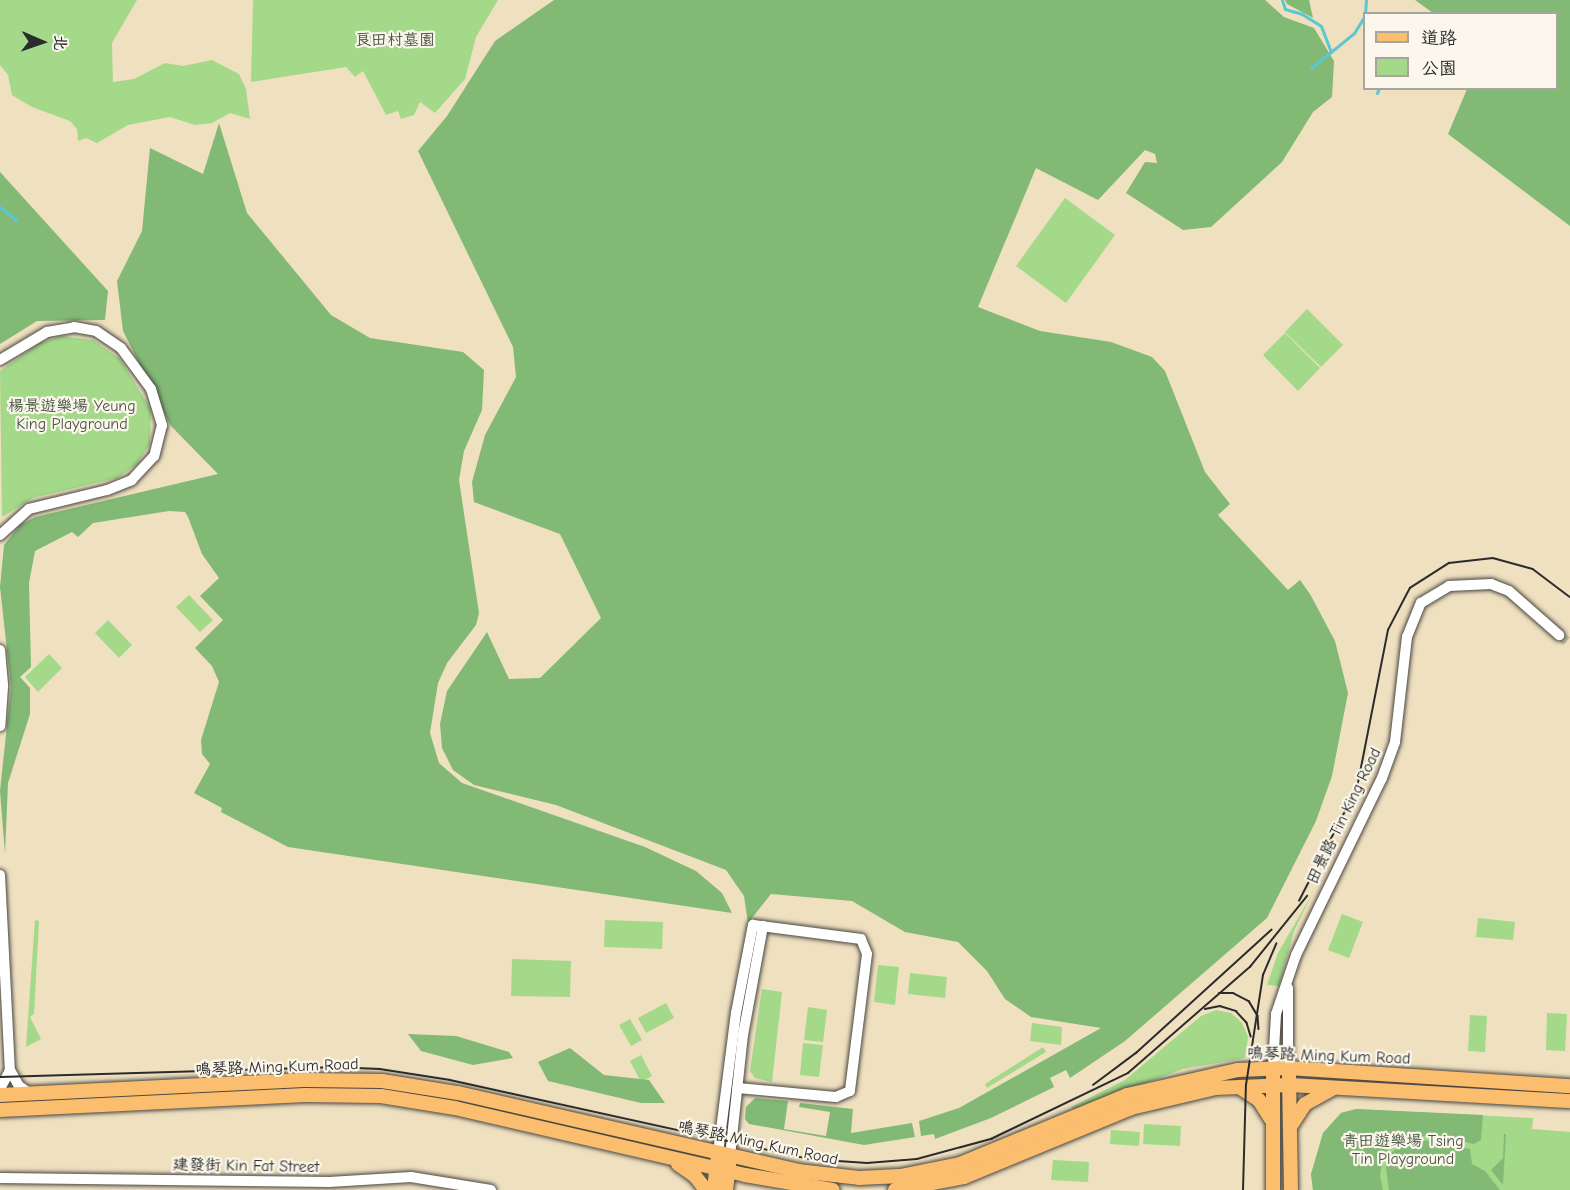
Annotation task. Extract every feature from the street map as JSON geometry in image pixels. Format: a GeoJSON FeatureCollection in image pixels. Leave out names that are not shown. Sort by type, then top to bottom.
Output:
{"type":"FeatureCollection","features":[{"type":"Feature","properties":{"kind":"main road"},"geometry":{"type":"LineString","coordinates":[[1273,1068],[1271,1120],[1273,1190]]}},
{"type":"Feature","properties":{"kind":"main road","name":"鳴琴路 Ming Kum Road"},"geometry":{"type":"LineString","coordinates":[[0,1095],[305,1080],[382,1081],[458,1093],[724,1155],[839,1177],[920,1173],[979,1157],[1149,1088],[1215,1073],[1288,1068],[1570,1086]]}},
{"type":"Feature","properties":{"kind":"main road"},"geometry":{"type":"LineString","coordinates":[[1288,1068],[1291,1190]]}},
{"type":"Feature","properties":{"kind":"main road","name":"鳴琴路 Ming Kum Road"},"geometry":{"type":"LineString","coordinates":[[895,1190],[943,1182],[984,1170],[1152,1101],[1237,1086],[1337,1087],[1570,1101]]}},
{"type":"Feature","properties":{"kind":"main road"},"geometry":{"type":"LineString","coordinates":[[1237,1086],[1259,1100],[1271,1120]]}},
{"type":"Feature","properties":{"kind":"main road"},"geometry":{"type":"LineString","coordinates":[[1290,1128],[1305,1104],[1337,1087]]}},
{"type":"Feature","properties":{"kind":"main road","name":"鳴琴路 Ming Kum Road"},"geometry":{"type":"LineString","coordinates":[[0,1110],[305,1095],[381,1096],[455,1108],[722,1170],[834,1190]]}},
{"type":"Feature","properties":{"kind":"main road"},"geometry":{"type":"LineString","coordinates":[[714,1190],[722,1170],[724,1155]]}},
{"type":"Feature","properties":{"kind":"main road"},"geometry":{"type":"LineString","coordinates":[[672,1159],[695,1176],[706,1190]]}},
{"type":"Feature","properties":{"kind":"main road"},"geometry":{"type":"LineString","coordinates":[[722,1170],[726,1190]]}},
{"type":"Feature","properties":{"kind":"street"},"geometry":{"type":"LineString","coordinates":[[0,360],[36,336],[53,330],[74,327],[96,331],[121,348],[148,383],[157,400],[162,425],[154,456],[132,480],[107,490],[29,509],[0,535]]}},
{"type":"Feature","properties":{"kind":"street","name":"田景路 Tin King Road"},"geometry":{"type":"LineString","coordinates":[[1273,1068],[1276,1014],[1311,917],[1389,759],[1399,724],[1407,637],[1421,603],[1449,586],[1491,584],[1509,591],[1559,634]]}},
{"type":"Feature","properties":{"kind":"street"},"geometry":{"type":"LineString","coordinates":[[0,650],[3,687],[0,726]]}},
{"type":"Feature","properties":{"kind":"street"},"geometry":{"type":"LineString","coordinates":[[0,875],[10,1070],[19,1086],[31,1094]]}},
{"type":"Feature","properties":{"kind":"street"},"geometry":{"type":"LineString","coordinates":[[724,1155],[737,1088],[758,926]]}},
{"type":"Feature","properties":{"kind":"street"},"geometry":{"type":"LineString","coordinates":[[737,1088],[840,1097],[847,1094],[852,1083],[867,954],[864,943],[850,935],[758,926]]}},
{"type":"Feature","properties":{"kind":"street"},"geometry":{"type":"LineString","coordinates":[[724,1155],[736,1013],[758,926]]}},
{"type":"Feature","properties":{"kind":"street","name":"田景路 Tin King Road"},"geometry":{"type":"LineString","coordinates":[[1287,984],[1288,1068]]}},
{"type":"Feature","properties":{"kind":"street"},"geometry":{"type":"LineString","coordinates":[[0,1089],[10,1070]]}},
{"type":"Feature","properties":{"kind":"street"},"geometry":{"type":"LineString","coordinates":[[1,1178],[2,1190]]}},
{"type":"Feature","properties":{"kind":"street","name":"建發街 Kin Fat Street"},"geometry":{"type":"LineString","coordinates":[[1,1178],[98,1185],[216,1186],[329,1186],[411,1178],[491,1190]]}},
{"type":"Feature","properties":{"kind":"green space"},"geometry":{"type":"Polygon","coordinates":[[[0,0],[137,0],[112,43],[113,82],[134,79],[165,63],[183,66],[212,60],[239,74],[246,89],[250,119],[230,113],[212,123],[195,125],[170,117],[128,125],[97,143],[86,138],[78,141],[77,129],[70,121],[32,107],[12,95],[8,75],[0,65],[0,0]]]}},
{"type":"Feature","properties":{"kind":"green space","name":"良田村墓園"},"geometry":{"type":"Polygon","coordinates":[[[253,0],[498,0],[476,37],[465,79],[435,113],[420,102],[414,115],[401,119],[398,111],[386,115],[363,71],[355,77],[346,67],[251,82],[253,0]]]}},
{"type":"Feature","properties":{"kind":"green space"},"geometry":{"type":"Polygon","coordinates":[[[554,0],[1265,0],[1284,17],[1314,28],[1334,61],[1332,97],[1313,112],[1282,162],[1211,227],[1183,230],[1126,193],[1145,162],[1157,163],[1155,154],[1145,150],[1098,200],[1036,168],[978,307],[1040,331],[1111,342],[1152,357],[1165,371],[1205,472],[1230,504],[1218,515],[1288,590],[1300,580],[1335,641],[1348,693],[1332,776],[1316,821],[1267,918],[1125,1041],[1070,1078],[1066,1070],[1050,1078],[1054,1087],[991,1118],[935,1139],[934,1134],[921,1136],[919,1121],[959,1108],[1101,1028],[1031,1017],[1005,999],[987,971],[958,942],[905,932],[852,901],[771,894],[748,923],[744,896],[726,870],[556,805],[474,785],[453,770],[442,748],[440,724],[447,691],[487,632],[509,679],[540,678],[601,618],[560,534],[474,502],[472,482],[485,435],[516,377],[513,347],[418,151],[447,116],[495,41],[554,0]]]}},
{"type":"Feature","properties":{"kind":"green space"},"geometry":{"type":"Polygon","coordinates":[[[1285,0],[1309,0],[1313,18],[1287,4],[1285,0]]]}},
{"type":"Feature","properties":{"kind":"green space"},"geometry":{"type":"Polygon","coordinates":[[[1415,0],[1570,0],[1570,226],[1448,134],[1467,90],[1558,90],[1558,12],[1432,12],[1415,0]]]}},
{"type":"Feature","properties":{"kind":"green space"},"geometry":{"type":"Polygon","coordinates":[[[219,123],[247,213],[331,315],[370,338],[463,352],[484,370],[482,410],[464,451],[459,480],[479,613],[476,625],[447,663],[438,683],[430,733],[439,763],[462,783],[645,847],[696,871],[722,893],[732,913],[288,847],[221,812],[222,808],[194,793],[210,764],[202,754],[201,740],[219,682],[212,666],[195,648],[223,620],[200,596],[219,578],[202,554],[185,512],[169,511],[93,523],[78,537],[72,532],[35,551],[29,583],[31,667],[20,677],[30,688],[30,714],[8,783],[5,854],[0,791],[11,687],[0,587],[4,545],[20,525],[35,517],[218,474],[171,426],[123,331],[117,281],[142,231],[150,148],[203,174],[219,123]]]}},
{"type":"Feature","properties":{"kind":"green space"},"geometry":{"type":"Polygon","coordinates":[[[0,172],[108,291],[105,320],[37,321],[0,344],[0,172]]]}},
{"type":"Feature","properties":{"kind":"green space"},"geometry":{"type":"Polygon","coordinates":[[[1065,198],[1115,235],[1066,303],[1016,266],[1065,198]]]}},
{"type":"Feature","properties":{"kind":"green space"},"geometry":{"type":"Polygon","coordinates":[[[1307,309],[1343,345],[1321,367],[1285,332],[1307,309]]]}},
{"type":"Feature","properties":{"kind":"green space"},"geometry":{"type":"Polygon","coordinates":[[[1285,333],[1320,368],[1298,391],[1263,355],[1285,333]]]}},
{"type":"Feature","properties":{"kind":"green space","name":"楊景遊樂場 Yeung King Playground"},"geometry":{"type":"Polygon","coordinates":[[[61,336],[93,340],[120,359],[151,409],[150,444],[137,464],[117,478],[33,498],[2,517],[0,371],[40,343],[61,336]]]}},
{"type":"Feature","properties":{"kind":"green space"},"geometry":{"type":"Polygon","coordinates":[[[189,595],[213,620],[200,632],[176,607],[189,595]]]}},
{"type":"Feature","properties":{"kind":"green space"},"geometry":{"type":"Polygon","coordinates":[[[108,620],[132,645],[119,658],[95,633],[108,620]]]}},
{"type":"Feature","properties":{"kind":"green space"},"geometry":{"type":"Polygon","coordinates":[[[49,654],[62,668],[38,692],[25,677],[49,654]]]}},
{"type":"Feature","properties":{"kind":"green space"},"geometry":{"type":"Polygon","coordinates":[[[1312,894],[1294,931],[1279,986],[1267,985],[1278,953],[1312,894]]]}},
{"type":"Feature","properties":{"kind":"green space"},"geometry":{"type":"Polygon","coordinates":[[[1342,914],[1363,922],[1349,958],[1328,950],[1342,914]]]}},
{"type":"Feature","properties":{"kind":"green space"},"geometry":{"type":"Polygon","coordinates":[[[1478,918],[1515,922],[1513,940],[1476,937],[1478,918]]]}},
{"type":"Feature","properties":{"kind":"green space"},"geometry":{"type":"Polygon","coordinates":[[[35,920],[39,921],[34,1014],[30,1017],[41,1039],[26,1047],[35,920]]]}},
{"type":"Feature","properties":{"kind":"green space"},"geometry":{"type":"Polygon","coordinates":[[[605,920],[663,922],[662,949],[604,947],[605,920]]]}},
{"type":"Feature","properties":{"kind":"green space"},"geometry":{"type":"Polygon","coordinates":[[[512,959],[571,961],[570,997],[511,996],[512,959]]]}},
{"type":"Feature","properties":{"kind":"green space"},"geometry":{"type":"Polygon","coordinates":[[[878,965],[899,967],[895,1005],[874,1002],[878,965]]]}},
{"type":"Feature","properties":{"kind":"green space"},"geometry":{"type":"Polygon","coordinates":[[[910,973],[947,977],[945,998],[908,994],[910,973]]]}},
{"type":"Feature","properties":{"kind":"green space"},"geometry":{"type":"Polygon","coordinates":[[[762,989],[782,992],[772,1082],[755,1078],[750,1071],[762,989]]]}},
{"type":"Feature","properties":{"kind":"green space"},"geometry":{"type":"Polygon","coordinates":[[[666,1003],[674,1018],[646,1033],[638,1018],[666,1003]]]}},
{"type":"Feature","properties":{"kind":"green space"},"geometry":{"type":"Polygon","coordinates":[[[808,1007],[827,1010],[823,1042],[804,1040],[808,1007]]]}},
{"type":"Feature","properties":{"kind":"green space"},"geometry":{"type":"Polygon","coordinates":[[[1216,1010],[1231,1013],[1242,1023],[1248,1037],[1245,1058],[1183,1069],[1074,1110],[1071,1107],[1125,1080],[1201,1016],[1216,1010]]]}},
{"type":"Feature","properties":{"kind":"green space"},"geometry":{"type":"Polygon","coordinates":[[[1547,1013],[1567,1014],[1565,1051],[1546,1050],[1547,1013]]]}},
{"type":"Feature","properties":{"kind":"green space"},"geometry":{"type":"Polygon","coordinates":[[[1470,1015],[1487,1016],[1485,1052],[1468,1051],[1470,1015]]]}},
{"type":"Feature","properties":{"kind":"green space"},"geometry":{"type":"Polygon","coordinates":[[[630,1019],[642,1040],[631,1046],[619,1025],[630,1019]]]}},
{"type":"Feature","properties":{"kind":"green space"},"geometry":{"type":"Polygon","coordinates":[[[1032,1023],[1062,1027],[1061,1045],[1030,1041],[1032,1023]]]}},
{"type":"Feature","properties":{"kind":"green space"},"geometry":{"type":"Polygon","coordinates":[[[408,1034],[456,1036],[509,1052],[513,1058],[473,1065],[421,1051],[408,1034]]]}},
{"type":"Feature","properties":{"kind":"green space"},"geometry":{"type":"Polygon","coordinates":[[[803,1043],[823,1045],[819,1077],[800,1075],[803,1043]]]}},
{"type":"Feature","properties":{"kind":"green space"},"geometry":{"type":"Polygon","coordinates":[[[1043,1047],[1046,1052],[987,1088],[985,1084],[1043,1047]]]}},
{"type":"Feature","properties":{"kind":"green space"},"geometry":{"type":"Polygon","coordinates":[[[570,1048],[604,1075],[649,1080],[665,1103],[641,1103],[548,1081],[538,1062],[570,1048]]]}},
{"type":"Feature","properties":{"kind":"green space"},"geometry":{"type":"Polygon","coordinates":[[[641,1055],[652,1076],[641,1082],[630,1061],[641,1055]]]}},
{"type":"Feature","properties":{"kind":"green space"},"geometry":{"type":"Polygon","coordinates":[[[755,1098],[788,1101],[784,1129],[826,1136],[830,1112],[799,1107],[800,1103],[853,1109],[851,1133],[912,1123],[915,1137],[864,1145],[749,1124],[745,1119],[746,1107],[755,1098]]]}},
{"type":"Feature","properties":{"kind":"green space","name":"青田遊樂場 Tsing Tin Playground"},"geometry":{"type":"Polygon","coordinates":[[[1356,1109],[1533,1118],[1532,1129],[1570,1132],[1570,1190],[1313,1190],[1311,1175],[1323,1133],[1341,1113],[1356,1109]]]}},
{"type":"Feature","properties":{"kind":"green space"},"geometry":{"type":"Polygon","coordinates":[[[1356,1109],[1483,1115],[1481,1140],[1474,1144],[1445,1137],[1409,1135],[1393,1143],[1383,1158],[1380,1176],[1383,1190],[1313,1190],[1311,1174],[1323,1133],[1341,1113],[1356,1109]]]}},
{"type":"Feature","properties":{"kind":"green space"},"geometry":{"type":"Polygon","coordinates":[[[1144,1124],[1181,1126],[1180,1146],[1143,1144],[1144,1124]]]}},
{"type":"Feature","properties":{"kind":"green space"},"geometry":{"type":"Polygon","coordinates":[[[1111,1130],[1140,1132],[1139,1146],[1110,1144],[1111,1130]]]}},
{"type":"Feature","properties":{"kind":"green space"},"geometry":{"type":"Polygon","coordinates":[[[1504,1134],[1506,1134],[1503,1185],[1491,1170],[1503,1158],[1504,1134]]]}},
{"type":"Feature","properties":{"kind":"green space"},"geometry":{"type":"Polygon","coordinates":[[[1418,1139],[1470,1149],[1472,1164],[1485,1171],[1500,1190],[1389,1190],[1386,1168],[1391,1153],[1403,1143],[1418,1139]]]}},
{"type":"Feature","properties":{"kind":"green space"},"geometry":{"type":"Polygon","coordinates":[[[1053,1160],[1089,1162],[1088,1182],[1051,1180],[1053,1160]]]}},
{"type":"Feature","properties":{"kind":"waterway"},"geometry":{"type":"LineString","coordinates":[[1282,0],[1285,9],[1302,14],[1321,26],[1331,52]]}},
{"type":"Feature","properties":{"kind":"waterway"},"geometry":{"type":"LineString","coordinates":[[1365,12],[1366,0]]}},
{"type":"Feature","properties":{"kind":"waterway"},"geometry":{"type":"LineString","coordinates":[[1311,68],[1354,33],[1363,19]]}},
{"type":"Feature","properties":{"kind":"waterway"},"geometry":{"type":"LineString","coordinates":[[0,207],[16,220]]}},
{"type":"Feature","properties":{"kind":"tunnel"},"geometry":{"type":"LineString","coordinates":[[1559,635],[1570,644]]}},
{"type":"Feature","properties":{"kind":"tram line"},"geometry":{"type":"LineString","coordinates":[[1299,901],[1357,788],[1388,630],[1410,588],[1449,563],[1493,558],[1533,569],[1570,597]]}},
{"type":"Feature","properties":{"kind":"tram line"},"geometry":{"type":"LineString","coordinates":[[0,1077],[332,1067],[380,1069],[450,1080],[809,1159],[867,1163],[917,1159],[991,1139],[1128,1073],[1250,967],[1307,896]]}},
{"type":"Feature","properties":{"kind":"tram line"},"geometry":{"type":"LineString","coordinates":[[1093,1085],[1136,1053],[1271,930]]}},
{"type":"Feature","properties":{"kind":"tram line"},"geometry":{"type":"LineString","coordinates":[[1243,1190],[1246,1085],[1263,975],[1276,944]]}},
{"type":"Feature","properties":{"kind":"tram line"},"geometry":{"type":"LineString","coordinates":[[1219,993],[1233,993],[1249,1001],[1258,1016],[1259,1029]]}},
{"type":"Feature","properties":{"kind":"tram line"},"geometry":{"type":"LineString","coordinates":[[1205,1009],[1220,1006],[1236,1011],[1247,1023],[1251,1036]]}}]}
